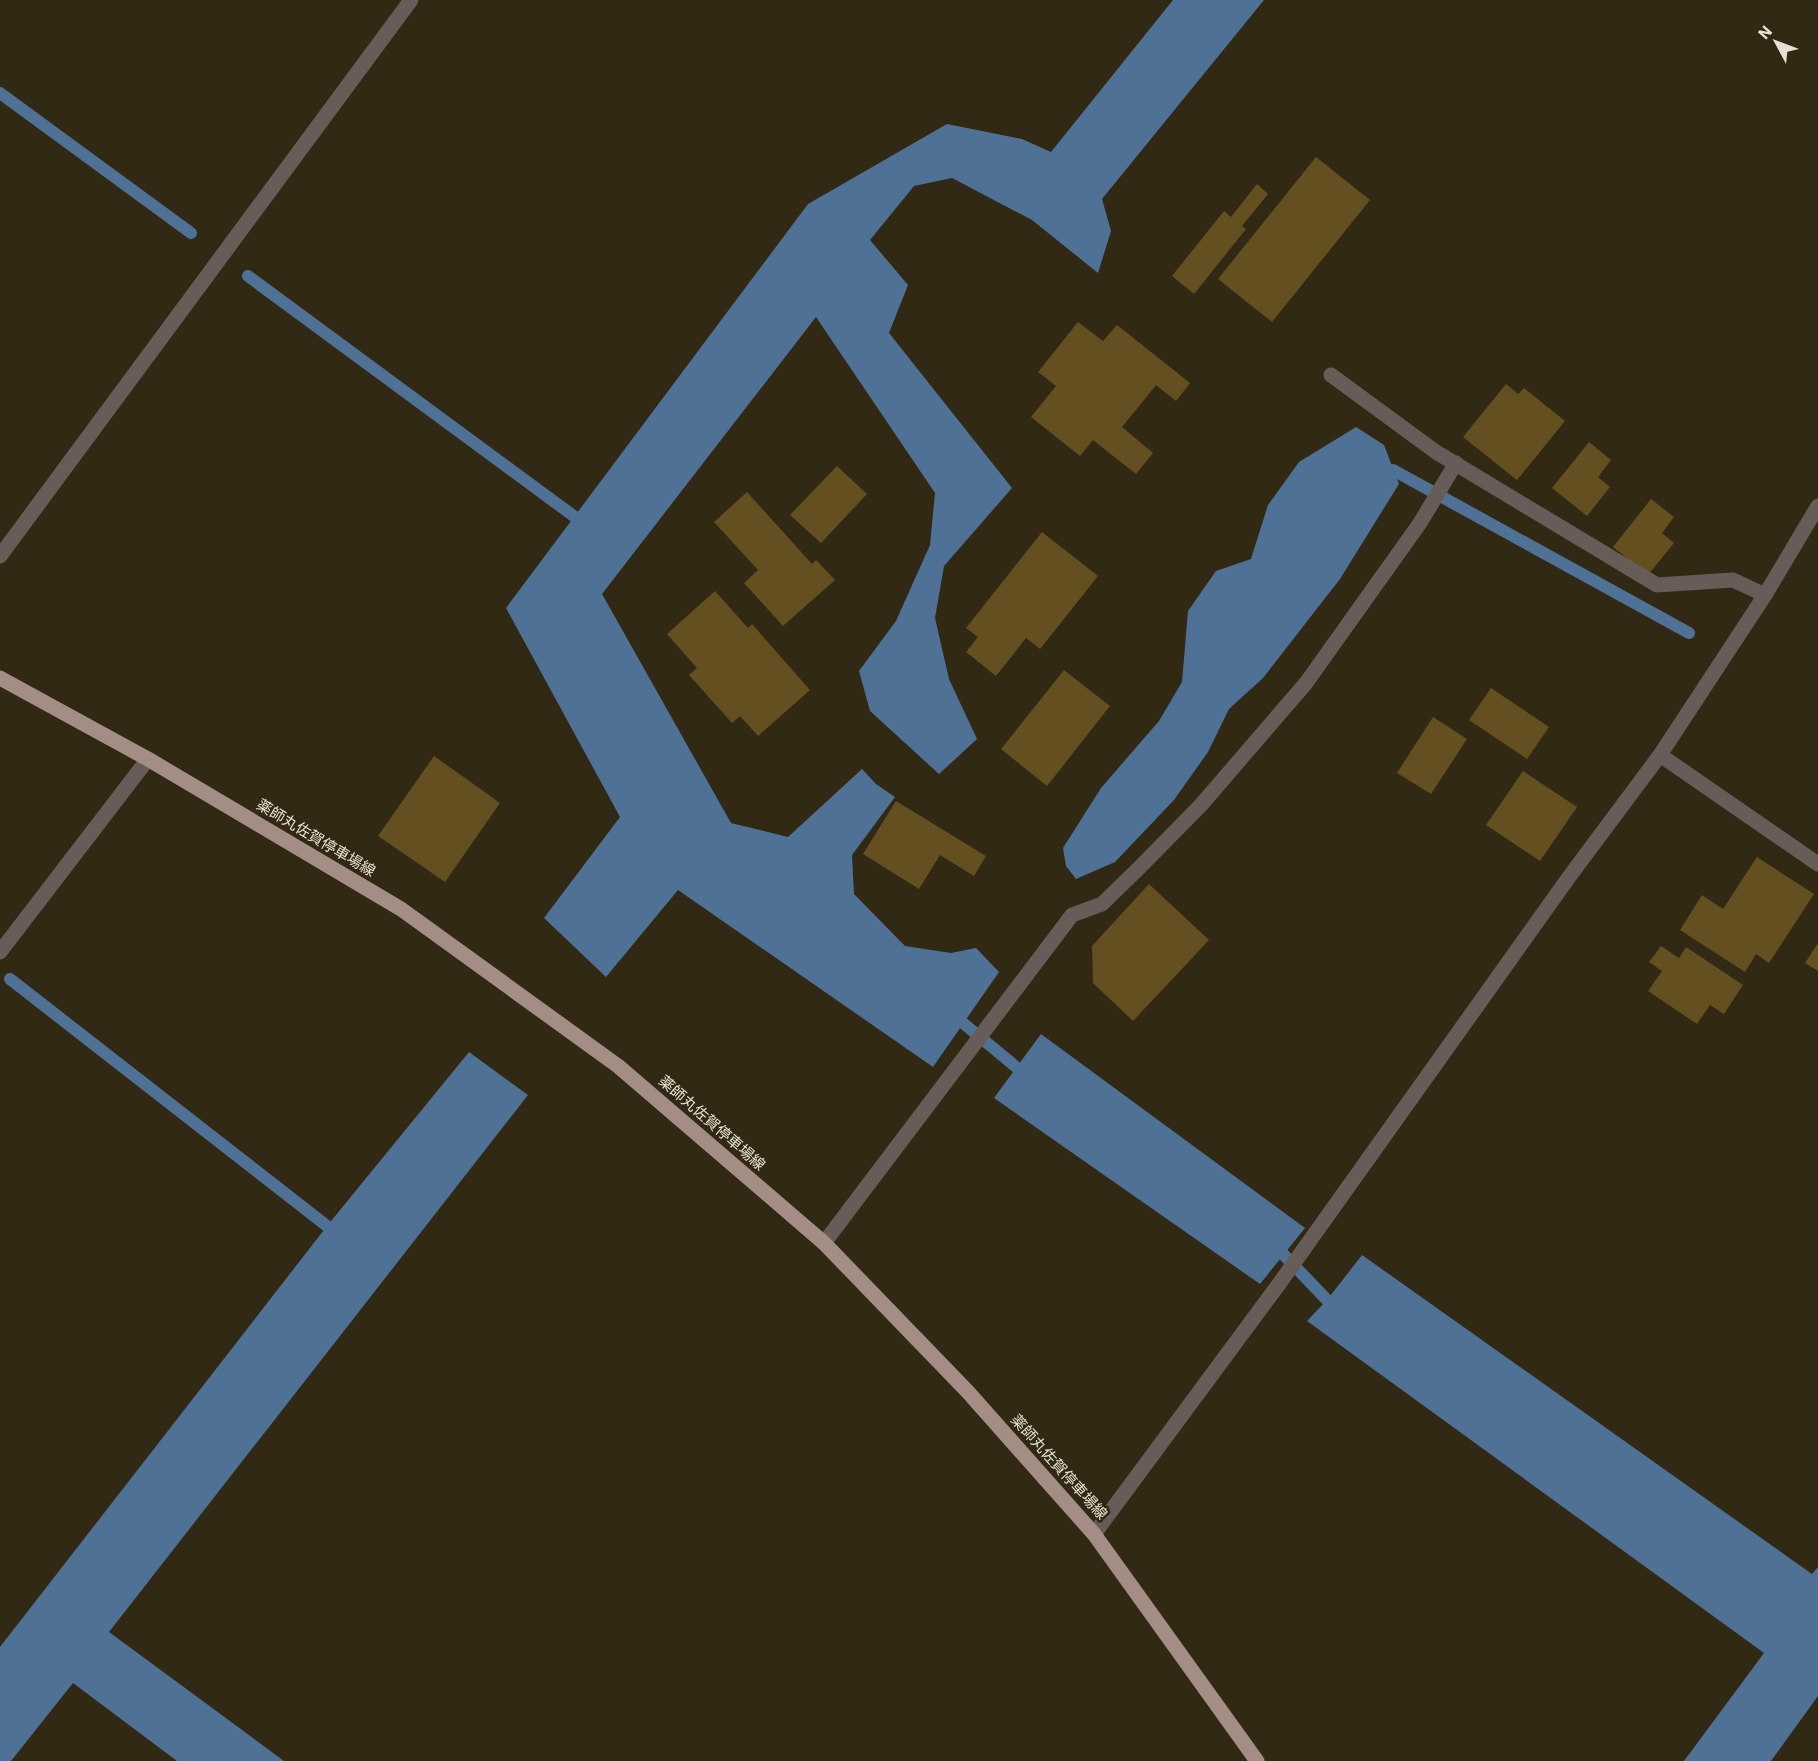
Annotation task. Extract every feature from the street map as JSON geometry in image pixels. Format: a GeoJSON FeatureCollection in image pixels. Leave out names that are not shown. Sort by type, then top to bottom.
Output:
{"type":"FeatureCollection","features":[{"type":"Feature","properties":{"kind":"main road","name":"薬師丸佐賀停車場線"},"geometry":{"type":"LineString","coordinates":[[0,678],[148,759],[401,909],[618,1066],[824,1244],[968,1392],[1095,1534],[1257,1761]]}},
{"type":"Feature","properties":{"kind":"street"},"geometry":{"type":"LineString","coordinates":[[0,556],[411,0]]}},
{"type":"Feature","properties":{"kind":"street"},"geometry":{"type":"LineString","coordinates":[[1331,375],[1436,452],[1657,585],[1733,579],[1765,595]]}},
{"type":"Feature","properties":{"kind":"street"},"geometry":{"type":"LineString","coordinates":[[824,1244],[1072,915],[1102,904],[1140,867],[1201,805],[1306,683],[1420,523],[1456,463]]}},
{"type":"Feature","properties":{"kind":"street"},"geometry":{"type":"LineString","coordinates":[[1095,1534],[1279,1284],[1569,877],[1660,755],[1765,595],[1818,506]]}},
{"type":"Feature","properties":{"kind":"street"},"geometry":{"type":"LineString","coordinates":[[1660,755],[1818,864]]}},
{"type":"Feature","properties":{"kind":"street"},"geometry":{"type":"LineString","coordinates":[[0,952],[148,759]]}},
{"type":"Feature","properties":{"kind":"water"},"geometry":{"type":"Polygon","coordinates":[[[1173,0],[1264,0],[1102,199],[1111,231],[1098,273],[1032,220],[952,178],[914,186],[870,240],[908,285],[889,333],[1012,488],[944,566],[935,618],[949,679],[977,739],[939,774],[870,711],[859,671],[896,621],[930,545],[935,493],[816,317],[602,594],[731,823],[788,837],[862,769],[876,784],[895,797],[852,855],[854,894],[905,946],[951,953],[976,948],[999,972],[933,1067],[678,890],[606,977],[544,918],[620,817],[506,608],[808,204],[947,124],[1022,139],[1051,152],[1173,0]]]}},
{"type":"Feature","properties":{"kind":"water"},"geometry":{"type":"Polygon","coordinates":[[[1356,427],[1384,445],[1399,484],[1340,579],[1263,678],[1229,709],[1208,752],[1174,800],[1115,862],[1076,879],[1066,866],[1063,848],[1101,788],[1159,721],[1182,682],[1188,611],[1216,571],[1251,559],[1268,505],[1299,462],[1356,427]]]}},
{"type":"Feature","properties":{"kind":"water"},"geometry":{"type":"Polygon","coordinates":[[[1041,1034],[1305,1228],[1260,1284],[994,1098],[1041,1034]]]}},
{"type":"Feature","properties":{"kind":"water"},"geometry":{"type":"Polygon","coordinates":[[[469,1052],[528,1095],[109,1632],[284,1761],[177,1761],[73,1683],[11,1761],[0,1761],[0,1647],[327,1226],[469,1052]]]}},
{"type":"Feature","properties":{"kind":"water"},"geometry":{"type":"Polygon","coordinates":[[[1362,1255],[1812,1574],[1818,1567],[1818,1696],[1771,1761],[1684,1761],[1764,1653],[1307,1321],[1327,1300],[1362,1255]]]}},
{"type":"Feature","properties":{"kind":"building"},"geometry":{"type":"Polygon","coordinates":[[[1316,157],[1370,200],[1272,322],[1218,279],[1316,157]]]}},
{"type":"Feature","properties":{"kind":"building"},"geometry":{"type":"Polygon","coordinates":[[[1257,184],[1268,194],[1242,226],[1246,229],[1194,294],[1172,276],[1224,211],[1231,217],[1257,184]]]}},
{"type":"Feature","properties":{"kind":"building"},"geometry":{"type":"Polygon","coordinates":[[[1078,322],[1103,341],[1117,325],[1190,383],[1176,401],[1156,385],[1122,427],[1153,453],[1136,474],[1093,440],[1080,456],[1031,417],[1056,386],[1038,372],[1078,322]]]}},
{"type":"Feature","properties":{"kind":"building"},"geometry":{"type":"Polygon","coordinates":[[[1506,384],[1518,394],[1524,388],[1565,421],[1517,480],[1463,437],[1506,384]]]}},
{"type":"Feature","properties":{"kind":"building"},"geometry":{"type":"Polygon","coordinates":[[[1589,442],[1611,460],[1598,477],[1610,487],[1587,516],[1552,488],[1589,442]]]}},
{"type":"Feature","properties":{"kind":"building"},"geometry":{"type":"Polygon","coordinates":[[[837,466],[867,494],[821,543],[790,515],[837,466]]]}},
{"type":"Feature","properties":{"kind":"building"},"geometry":{"type":"Polygon","coordinates":[[[747,492],[812,564],[816,560],[835,580],[783,626],[744,583],[758,570],[714,522],[747,492]]]}},
{"type":"Feature","properties":{"kind":"building"},"geometry":{"type":"Polygon","coordinates":[[[1651,499],[1674,517],[1662,533],[1674,543],[1648,575],[1613,547],[1651,499]]]}},
{"type":"Feature","properties":{"kind":"building"},"geometry":{"type":"Polygon","coordinates":[[[1042,532],[1098,576],[1040,649],[1026,638],[996,676],[966,652],[978,637],[966,628],[1042,532]]]}},
{"type":"Feature","properties":{"kind":"building"},"geometry":{"type":"Polygon","coordinates":[[[715,591],[748,628],[752,624],[810,690],[758,736],[740,716],[732,723],[689,675],[697,668],[667,634],[715,591]]]}},
{"type":"Feature","properties":{"kind":"building"},"geometry":{"type":"Polygon","coordinates":[[[1064,670],[1110,706],[1047,786],[1001,749],[1064,670]]]}},
{"type":"Feature","properties":{"kind":"building"},"geometry":{"type":"Polygon","coordinates":[[[1491,688],[1549,727],[1527,759],[1469,720],[1491,688]]]}},
{"type":"Feature","properties":{"kind":"building"},"geometry":{"type":"Polygon","coordinates":[[[1433,717],[1467,739],[1431,794],[1397,773],[1433,717]]]}},
{"type":"Feature","properties":{"kind":"building"},"geometry":{"type":"Polygon","coordinates":[[[434,756],[500,803],[445,882],[378,836],[434,756]]]}},
{"type":"Feature","properties":{"kind":"building"},"geometry":{"type":"Polygon","coordinates":[[[1523,771],[1577,807],[1540,861],[1486,825],[1523,771]]]}},
{"type":"Feature","properties":{"kind":"building"},"geometry":{"type":"Polygon","coordinates":[[[896,801],[986,856],[974,876],[940,855],[919,889],[863,854],[896,801]]]}},
{"type":"Feature","properties":{"kind":"building"},"geometry":{"type":"Polygon","coordinates":[[[1757,857],[1814,894],[1769,963],[1756,954],[1745,972],[1680,930],[1702,895],[1723,909],[1757,857]]]}},
{"type":"Feature","properties":{"kind":"building"},"geometry":{"type":"Polygon","coordinates":[[[1149,884],[1209,940],[1133,1021],[1093,983],[1092,946],[1149,884]]]}},
{"type":"Feature","properties":{"kind":"building"},"geometry":{"type":"Polygon","coordinates":[[[1818,943],[1818,971],[1805,963],[1818,943]]]}},
{"type":"Feature","properties":{"kind":"building"},"geometry":{"type":"Polygon","coordinates":[[[1661,946],[1679,958],[1686,947],[1743,985],[1724,1014],[1710,1005],[1697,1024],[1648,991],[1662,971],[1649,962],[1661,946]]]}},
{"type":"Feature","properties":{"kind":"waterway"},"geometry":{"type":"LineString","coordinates":[[0,93],[191,233]]}},
{"type":"Feature","properties":{"kind":"waterway"},"geometry":{"type":"LineString","coordinates":[[248,276],[575,517]]}},
{"type":"Feature","properties":{"kind":"waterway"},"geometry":{"type":"LineString","coordinates":[[1393,470],[1689,633]]}},
{"type":"Feature","properties":{"kind":"waterway"},"geometry":{"type":"LineString","coordinates":[[10,979],[327,1226]]}},
{"type":"Feature","properties":{"kind":"waterway"},"geometry":{"type":"LineString","coordinates":[[963,1023],[1016,1067]]}},
{"type":"Feature","properties":{"kind":"waterway"},"geometry":{"type":"LineString","coordinates":[[1283,1254],[1327,1300]]}}]}
